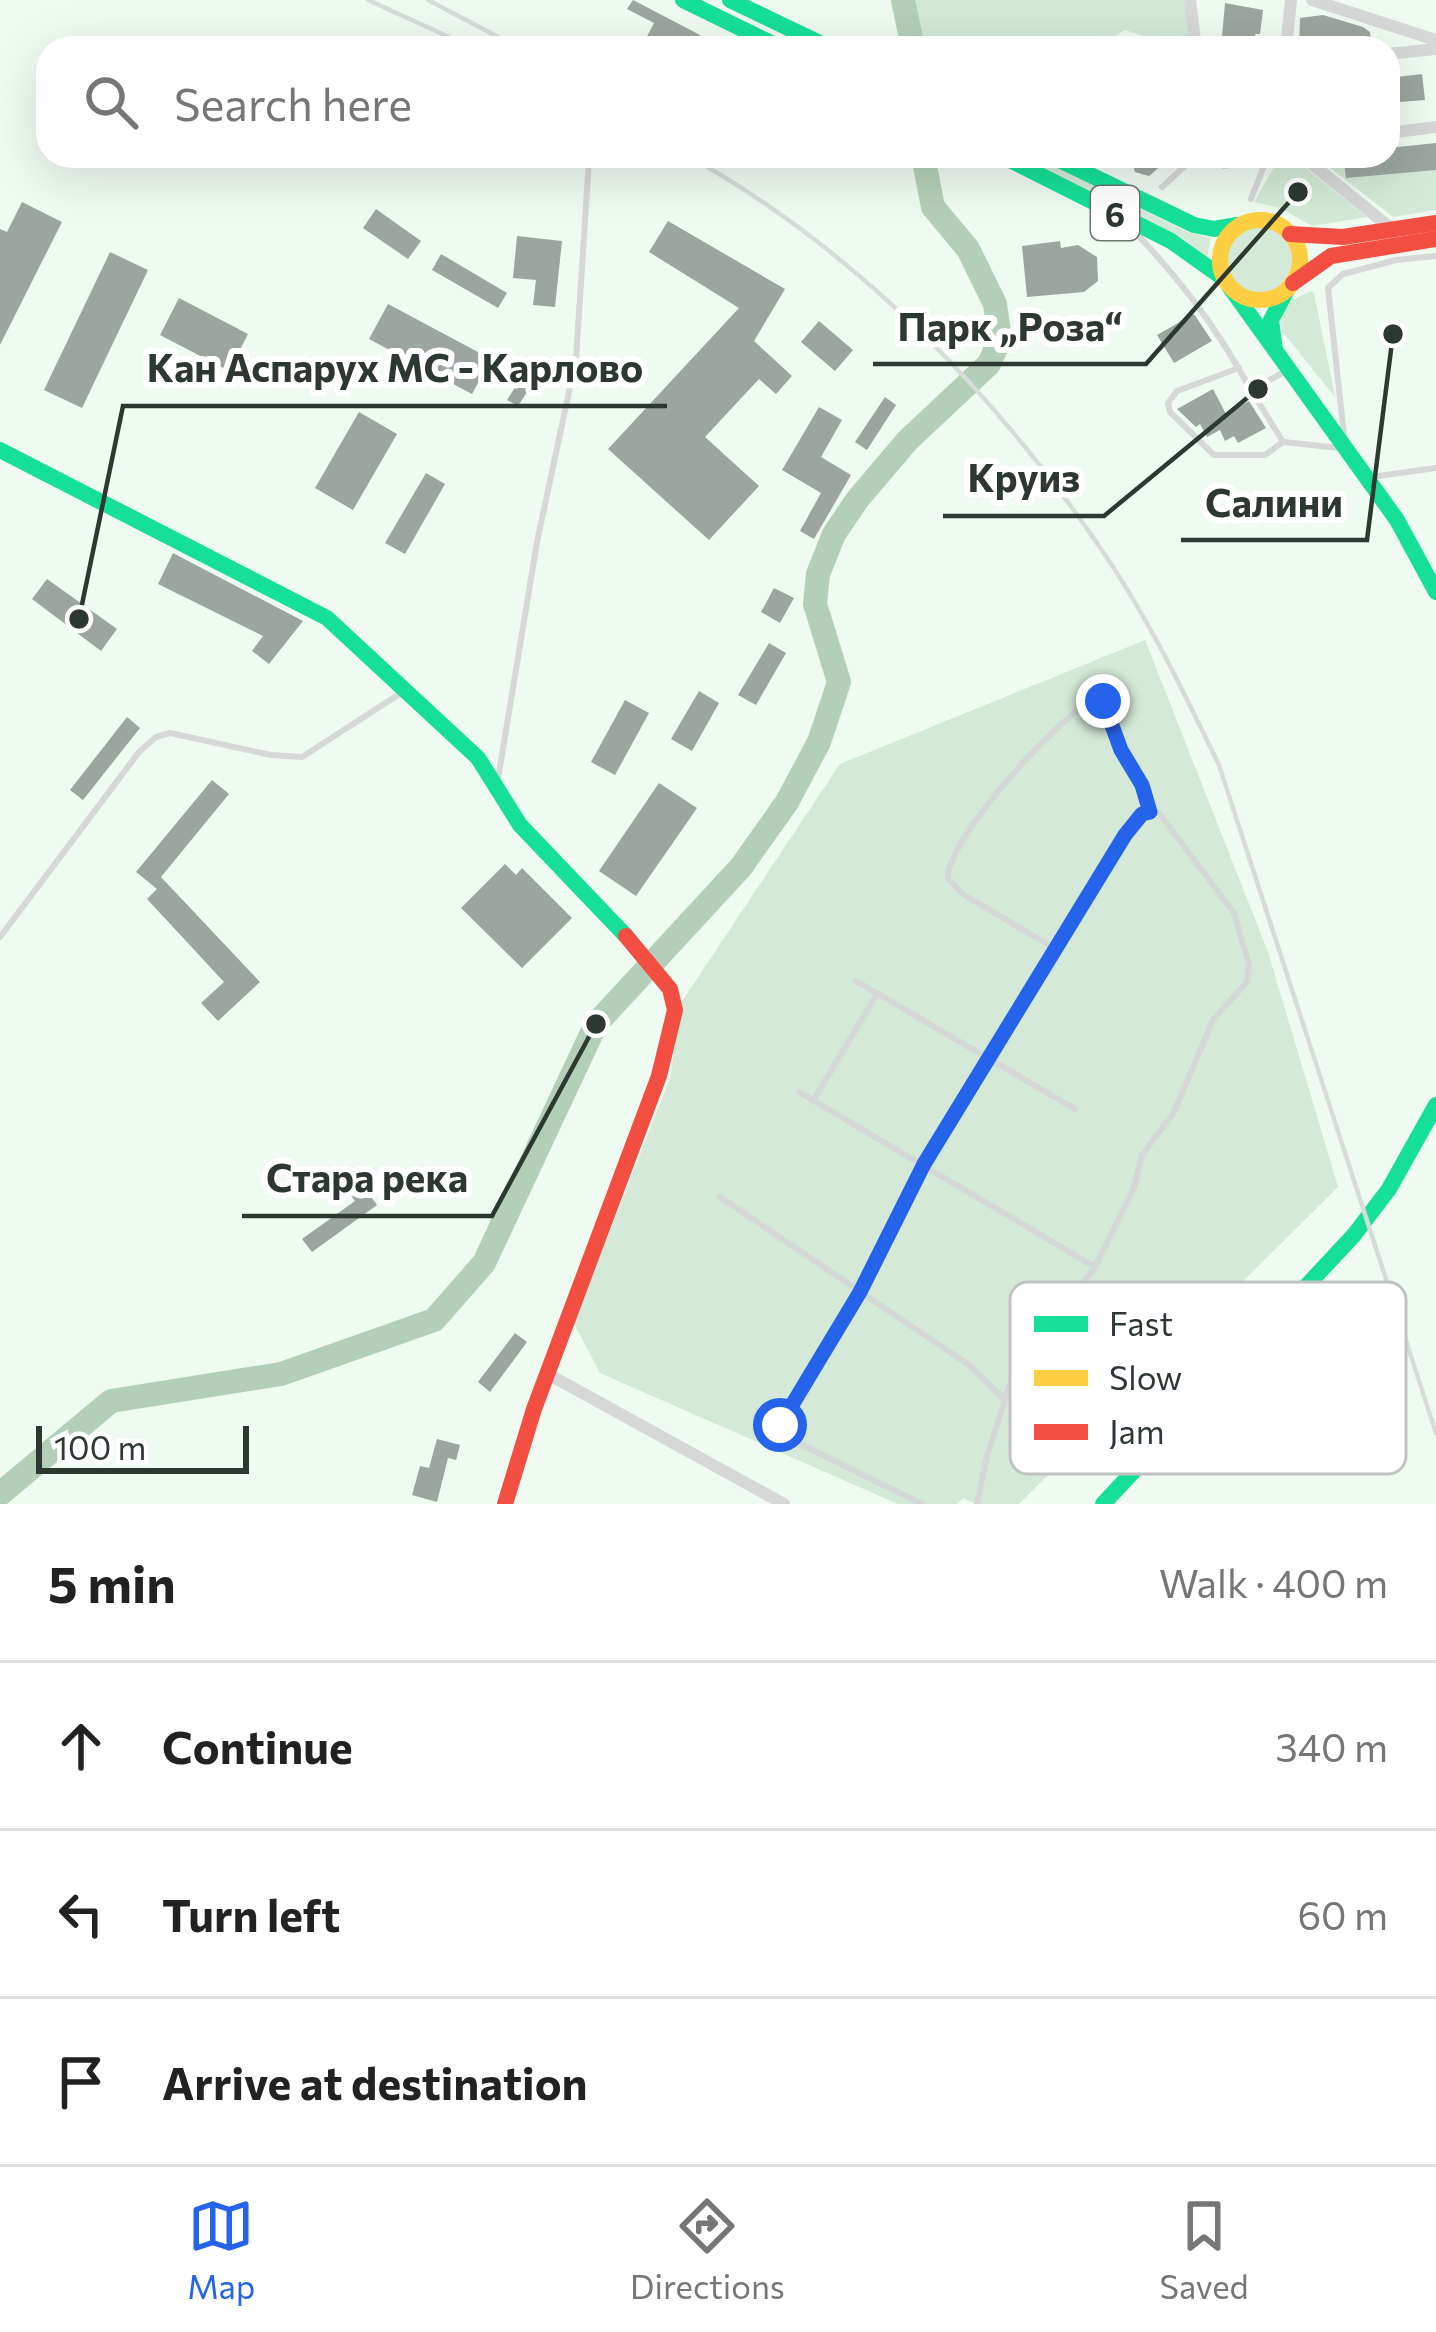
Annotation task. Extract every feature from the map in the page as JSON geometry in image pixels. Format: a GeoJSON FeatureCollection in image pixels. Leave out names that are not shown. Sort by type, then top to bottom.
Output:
{"type":"FeatureCollection","features":[{"type":"Feature","properties":{"kind":"main road"},"geometry":{"type":"LineString","coordinates":[[683,0],[756,36]]}},
{"type":"Feature","properties":{"kind":"main road"},"geometry":{"type":"LineString","coordinates":[[730,0],[805,36]]}},
{"type":"Feature","properties":{"kind":"main road","name":"6"},"geometry":{"type":"LineString","coordinates":[[1025,168],[1172,242],[1243,297],[1260,301],[1290,286]]}},
{"type":"Feature","properties":{"kind":"main road","name":"6"},"geometry":{"type":"LineString","coordinates":[[1076,168],[1194,225],[1214,229],[1268,221],[1290,234],[1343,236],[1436,224]]}},
{"type":"Feature","properties":{"kind":"main road"},"geometry":{"type":"LineString","coordinates":[[1242,224],[1222,244],[1219,257],[1226,282],[1397,520],[1436,592]]}},
{"type":"Feature","properties":{"kind":"main road"},"geometry":{"type":"LineString","coordinates":[[1281,364],[1271,320],[1300,258],[1290,234]]}},
{"type":"Feature","properties":{"kind":"main road"},"geometry":{"type":"LineString","coordinates":[[1290,286],[1331,256],[1436,239]]}},
{"type":"Feature","properties":{"kind":"main road"},"geometry":{"type":"LineString","coordinates":[[0,451],[327,618],[478,758],[544,855],[662,975],[675,1010],[668,1046],[546,1373],[505,1504]]}},
{"type":"Feature","properties":{"kind":"main road"},"geometry":{"type":"LineString","coordinates":[[1309,1282],[1389,1189],[1436,1105]]}},
{"type":"Feature","properties":{"kind":"main road"},"geometry":{"type":"LineString","coordinates":[[1103,1504],[1131,1474]]}},
{"type":"Feature","properties":{"kind":"street"},"geometry":{"type":"LineString","coordinates":[[1190,0],[1194,36]]}},
{"type":"Feature","properties":{"kind":"street"},"geometry":{"type":"LineString","coordinates":[[1287,36],[1291,0]]}},
{"type":"Feature","properties":{"kind":"street"},"geometry":{"type":"LineString","coordinates":[[1312,0],[1436,44]]}},
{"type":"Feature","properties":{"kind":"street"},"geometry":{"type":"LineString","coordinates":[[1400,52],[1436,44]]}},
{"type":"Feature","properties":{"kind":"street"},"geometry":{"type":"LineString","coordinates":[[1400,132],[1436,127]]}},
{"type":"Feature","properties":{"kind":"street"},"geometry":{"type":"LineString","coordinates":[[1317,168],[1393,230]]}},
{"type":"Feature","properties":{"kind":"street"},"geometry":{"type":"LineString","coordinates":[[546,1373],[784,1504]]}},
{"type":"Feature","properties":{"kind":"lane"},"geometry":{"type":"LineString","coordinates":[[497,782],[537,542],[576,359],[588,168]]}},
{"type":"Feature","properties":{"kind":"lane"},"geometry":{"type":"LineString","coordinates":[[1162,187],[1183,168]]}},
{"type":"Feature","properties":{"kind":"lane"},"geometry":{"type":"LineString","coordinates":[[1251,200],[1261,168]]}},
{"type":"Feature","properties":{"kind":"lane"},"geometry":{"type":"LineString","coordinates":[[1116,213],[1173,272],[1216,327],[1283,442]]}},
{"type":"Feature","properties":{"kind":"lane"},"geometry":{"type":"LineString","coordinates":[[1378,248],[1396,260]]}},
{"type":"Feature","properties":{"kind":"lane"},"geometry":{"type":"LineString","coordinates":[[1239,368],[1177,391],[1168,403],[1170,412],[1214,455],[1265,454],[1283,442],[1346,449],[1328,288],[1342,274],[1436,256]]}},
{"type":"Feature","properties":{"kind":"lane"},"geometry":{"type":"LineString","coordinates":[[1251,390],[1281,364]]}},
{"type":"Feature","properties":{"kind":"lane"},"geometry":{"type":"LineString","coordinates":[[1367,478],[1436,468]]}},
{"type":"Feature","properties":{"kind":"lane"},"geometry":{"type":"LineString","coordinates":[[0,937],[139,752],[156,737],[170,733],[302,757],[404,691]]}},
{"type":"Feature","properties":{"kind":"lane"},"geometry":{"type":"LineString","coordinates":[[1056,949],[964,895],[948,878],[952,860],[985,811],[1017,766],[1096,698],[1110,712],[1121,750],[1142,785],[1150,812]]}},
{"type":"Feature","properties":{"kind":"lane"},"geometry":{"type":"LineString","coordinates":[[922,1504],[790,1439],[780,1425],[860,1292],[924,1164],[1125,835],[1142,814],[1159,813],[1220,889],[1241,930],[1249,974],[1213,1020],[1174,1112],[1142,1155],[1134,1188],[1084,1282]]}},
{"type":"Feature","properties":{"kind":"lane"},"geometry":{"type":"LineString","coordinates":[[856,981],[1075,1109]]}},
{"type":"Feature","properties":{"kind":"lane"},"geometry":{"type":"LineString","coordinates":[[813,1101],[877,994]]}},
{"type":"Feature","properties":{"kind":"lane"},"geometry":{"type":"LineString","coordinates":[[799,1092],[1095,1267]]}},
{"type":"Feature","properties":{"kind":"lane"},"geometry":{"type":"LineString","coordinates":[[720,1197],[969,1365],[1004,1399]]}},
{"type":"Feature","properties":{"kind":"lane"},"geometry":{"type":"LineString","coordinates":[[977,1504],[1010,1386]]}},
{"type":"Feature","properties":{"kind":"green space"},"geometry":{"type":"Polygon","coordinates":[[[903,0],[1190,0],[1194,36],[1143,36],[1125,30],[1115,36],[910,36],[903,0]]]}},
{"type":"Feature","properties":{"kind":"green space"},"geometry":{"type":"Polygon","coordinates":[[[1436,165],[1436,210],[1393,217],[1330,168],[1348,168],[1353,175],[1436,165]]]}},
{"type":"Feature","properties":{"kind":"green space"},"geometry":{"type":"Polygon","coordinates":[[[1040,168],[1057,168],[1188,232],[1211,238],[1207,258],[1184,239],[1040,168]]]}},
{"type":"Feature","properties":{"kind":"green space"},"geometry":{"type":"Polygon","coordinates":[[[1273,168],[1306,168],[1367,217],[1312,226],[1280,208],[1254,202],[1273,168]]]}},
{"type":"Feature","properties":{"kind":"green space"},"geometry":{"type":"Polygon","coordinates":[[[1259,227],[1282,237],[1292,260],[1282,283],[1259,293],[1236,283],[1226,260],[1236,237],[1259,227]]]}},
{"type":"Feature","properties":{"kind":"green space"},"geometry":{"type":"Polygon","coordinates":[[[1311,291],[1335,397],[1282,331],[1288,302],[1311,291]]]}},
{"type":"Feature","properties":{"kind":"green space"},"geometry":{"type":"Polygon","coordinates":[[[1145,640],[1268,952],[1338,1187],[1242,1282],[1010,1282],[1010,1474],[1049,1474],[1019,1504],[976,1504],[963,1498],[957,1504],[898,1504],[600,1373],[574,1323],[670,1078],[681,1003],[840,764],[1145,640]]]}},
{"type":"Feature","properties":{"kind":"building"},"geometry":{"type":"Polygon","coordinates":[[[633,0],[700,35],[647,36],[654,23],[627,9],[633,0]]]}},
{"type":"Feature","properties":{"kind":"building"},"geometry":{"type":"Polygon","coordinates":[[[1225,3],[1263,10],[1260,34],[1222,36],[1225,3]]]}},
{"type":"Feature","properties":{"kind":"building"},"geometry":{"type":"Polygon","coordinates":[[[1323,15],[1363,27],[1370,36],[1299,36],[1300,18],[1323,15]]]}},
{"type":"Feature","properties":{"kind":"building"},"geometry":{"type":"Polygon","coordinates":[[[1422,74],[1425,100],[1400,102],[1400,77],[1422,74]]]}},
{"type":"Feature","properties":{"kind":"building"},"geometry":{"type":"Polygon","coordinates":[[[1436,143],[1436,170],[1346,178],[1345,168],[1400,168],[1400,147],[1436,143]]]}},
{"type":"Feature","properties":{"kind":"building"},"geometry":{"type":"Polygon","coordinates":[[[1134,168],[1158,168],[1149,176],[1134,168]]]}},
{"type":"Feature","properties":{"kind":"building"},"geometry":{"type":"Polygon","coordinates":[[[22,202],[62,222],[0,345],[0,229],[7,232],[22,202]]]}},
{"type":"Feature","properties":{"kind":"building"},"geometry":{"type":"Polygon","coordinates":[[[376,209],[421,241],[408,259],[363,228],[376,209]]]}},
{"type":"Feature","properties":{"kind":"building"},"geometry":{"type":"Polygon","coordinates":[[[668,221],[785,289],[754,341],[792,376],[776,394],[759,379],[705,437],[759,486],[709,540],[608,449],[739,308],[649,252],[668,221]]]}},
{"type":"Feature","properties":{"kind":"building"},"geometry":{"type":"Polygon","coordinates":[[[517,236],[562,241],[555,307],[533,305],[536,280],[513,278],[517,236]]]}},
{"type":"Feature","properties":{"kind":"building"},"geometry":{"type":"Polygon","coordinates":[[[1060,241],[1061,248],[1078,245],[1097,257],[1098,281],[1084,292],[1027,297],[1022,246],[1060,241]]]}},
{"type":"Feature","properties":{"kind":"building"},"geometry":{"type":"Polygon","coordinates":[[[110,252],[148,270],[82,408],[44,390],[110,252]]]}},
{"type":"Feature","properties":{"kind":"building"},"geometry":{"type":"Polygon","coordinates":[[[441,254],[507,293],[498,308],[432,270],[441,254]]]}},
{"type":"Feature","properties":{"kind":"building"},"geometry":{"type":"Polygon","coordinates":[[[179,298],[248,334],[229,371],[160,335],[179,298]]]}},
{"type":"Feature","properties":{"kind":"building"},"geometry":{"type":"Polygon","coordinates":[[[388,304],[491,359],[472,394],[369,339],[388,304]]]}},
{"type":"Feature","properties":{"kind":"building"},"geometry":{"type":"Polygon","coordinates":[[[1194,314],[1212,341],[1174,363],[1157,335],[1194,314]]]}},
{"type":"Feature","properties":{"kind":"building"},"geometry":{"type":"Polygon","coordinates":[[[819,321],[853,350],[835,371],[801,342],[819,321]]]}},
{"type":"Feature","properties":{"kind":"building"},"geometry":{"type":"Polygon","coordinates":[[[527,368],[538,375],[518,406],[507,400],[527,368]]]}},
{"type":"Feature","properties":{"kind":"building"},"geometry":{"type":"Polygon","coordinates":[[[1213,389],[1226,414],[1249,401],[1266,428],[1238,443],[1234,436],[1225,441],[1220,430],[1207,437],[1200,424],[1196,427],[1177,409],[1213,389]]]}},
{"type":"Feature","properties":{"kind":"building"},"geometry":{"type":"Polygon","coordinates":[[[885,397],[896,405],[867,450],[855,442],[885,397]]]}},
{"type":"Feature","properties":{"kind":"building"},"geometry":{"type":"Polygon","coordinates":[[[819,407],[842,420],[821,457],[851,475],[814,539],[800,531],[821,493],[782,470],[819,407]]]}},
{"type":"Feature","properties":{"kind":"building"},"geometry":{"type":"Polygon","coordinates":[[[359,412],[397,434],[353,510],[315,488],[359,412]]]}},
{"type":"Feature","properties":{"kind":"building"},"geometry":{"type":"Polygon","coordinates":[[[426,473],[445,484],[405,554],[385,543],[426,473]]]}},
{"type":"Feature","properties":{"kind":"building"},"geometry":{"type":"Polygon","coordinates":[[[173,553],[303,621],[269,664],[252,651],[263,636],[158,584],[173,553]]]}},
{"type":"Feature","properties":{"kind":"building"},"geometry":{"type":"Polygon","coordinates":[[[47,579],[117,629],[101,651],[32,599],[47,579]]]}},
{"type":"Feature","properties":{"kind":"building"},"geometry":{"type":"Polygon","coordinates":[[[774,588],[794,598],[780,623],[761,612],[774,588]]]}},
{"type":"Feature","properties":{"kind":"building"},"geometry":{"type":"Polygon","coordinates":[[[769,643],[786,653],[756,705],[738,695],[769,643]]]}},
{"type":"Feature","properties":{"kind":"building"},"geometry":{"type":"Polygon","coordinates":[[[699,691],[719,703],[692,751],[671,739],[699,691]]]}},
{"type":"Feature","properties":{"kind":"building"},"geometry":{"type":"Polygon","coordinates":[[[625,700],[649,713],[615,775],[591,762],[625,700]]]}},
{"type":"Feature","properties":{"kind":"building"},"geometry":{"type":"Polygon","coordinates":[[[127,717],[140,728],[83,800],[70,790],[127,717]]]}},
{"type":"Feature","properties":{"kind":"building"},"geometry":{"type":"Polygon","coordinates":[[[212,780],[229,794],[161,877],[260,982],[218,1021],[201,1003],[224,982],[147,899],[157,889],[136,872],[212,780]]]}},
{"type":"Feature","properties":{"kind":"building"},"geometry":{"type":"Polygon","coordinates":[[[659,783],[697,808],[636,896],[599,871],[659,783]]]}},
{"type":"Feature","properties":{"kind":"building"},"geometry":{"type":"Polygon","coordinates":[[[505,864],[516,875],[522,868],[572,918],[522,968],[461,908],[505,864]]]}},
{"type":"Feature","properties":{"kind":"building"},"geometry":{"type":"Polygon","coordinates":[[[355,1175],[377,1205],[312,1252],[302,1239],[355,1201],[342,1184],[355,1175]]]}},
{"type":"Feature","properties":{"kind":"building"},"geometry":{"type":"Polygon","coordinates":[[[515,1333],[527,1342],[490,1392],[478,1382],[515,1333]]]}},
{"type":"Feature","properties":{"kind":"building"},"geometry":{"type":"Polygon","coordinates":[[[437,1439],[460,1445],[456,1460],[448,1458],[437,1502],[412,1495],[420,1466],[429,1468],[437,1439]]]}},
{"type":"Feature","properties":{"kind":"waterway"},"geometry":{"type":"LineString","coordinates":[[903,0],[910,36]]}},
{"type":"Feature","properties":{"kind":"waterway"},"geometry":{"type":"LineString","coordinates":[[0,1494],[111,1401],[281,1374],[434,1320],[484,1263],[596,1024],[741,867],[787,802],[819,742],[839,682],[815,604],[818,574],[834,534],[907,441],[989,364],[1000,339],[995,304],[968,249],[933,207],[925,168]]}},
{"type":"Feature","properties":{"kind":"railway"},"geometry":{"type":"LineString","coordinates":[[368,0],[447,36]]}},
{"type":"Feature","properties":{"kind":"railway"},"geometry":{"type":"LineString","coordinates":[[428,0],[496,36]]}},
{"type":"Feature","properties":{"kind":"railway"},"geometry":{"type":"LineString","coordinates":[[708,168],[808,234],[917,328],[968,380],[1060,491],[1134,601],[1219,765],[1387,1282]]}},
{"type":"Feature","properties":{"kind":"railway"},"geometry":{"type":"LineString","coordinates":[[1406,1341],[1436,1433]]}},
{"type":"Feature","properties":{"kind":"traffic: fast"},"geometry":{"type":"LineString","coordinates":[[683,0],[756,36]]}},
{"type":"Feature","properties":{"kind":"traffic: fast"},"geometry":{"type":"LineString","coordinates":[[730,0],[805,36]]}},
{"type":"Feature","properties":{"kind":"traffic: fast"},"geometry":{"type":"LineString","coordinates":[[1026,168],[1171,241],[1223,278]]}},
{"type":"Feature","properties":{"kind":"traffic: fast"},"geometry":{"type":"LineString","coordinates":[[1076,168],[1194,225],[1214,229],[1237,225]]}},
{"type":"Feature","properties":{"kind":"traffic: fast"},"geometry":{"type":"LineString","coordinates":[[1229,286],[1397,520],[1436,592]]}},
{"type":"Feature","properties":{"kind":"traffic: fast"},"geometry":{"type":"LineString","coordinates":[[1275,350],[1271,320],[1287,290]]}},
{"type":"Feature","properties":{"kind":"traffic: fast"},"geometry":{"type":"LineString","coordinates":[[0,450],[327,618],[478,758],[520,825],[626,936]]}},
{"type":"Feature","properties":{"kind":"traffic: fast"},"geometry":{"type":"LineString","coordinates":[[1310,1282],[1389,1189],[1436,1105]]}},
{"type":"Feature","properties":{"kind":"traffic: fast"},"geometry":{"type":"LineString","coordinates":[[1103,1504],[1131,1474]]}},
{"type":"Feature","properties":{"kind":"traffic: slow"},"geometry":{"type":"LineString","coordinates":[[1260,220],[1288,232],[1300,260],[1288,288],[1260,300],[1232,288],[1220,260],[1232,232],[1260,220]]}},
{"type":"Feature","properties":{"kind":"traffic: jam"},"geometry":{"type":"LineString","coordinates":[[1290,234],[1343,237],[1436,223]]}},
{"type":"Feature","properties":{"kind":"traffic: jam"},"geometry":{"type":"LineString","coordinates":[[1293,283],[1331,256],[1436,239]]}},
{"type":"Feature","properties":{"kind":"traffic: jam"},"geometry":{"type":"LineString","coordinates":[[505,1504],[534,1409],[659,1076],[675,1010],[670,989],[626,936]]}},
{"type":"Feature","properties":{"kind":"place","name":"Парк „Роза“"},"geometry":{"type":"Point","coordinates":[1298,192]}},
{"type":"Feature","properties":{"kind":"place","name":"Салини"},"geometry":{"type":"Point","coordinates":[1393,334]}},
{"type":"Feature","properties":{"kind":"place","name":"Круиз"},"geometry":{"type":"Point","coordinates":[1258,389]}},
{"type":"Feature","properties":{"kind":"place","name":"Кан Аспарух МС - Карлово"},"geometry":{"type":"Point","coordinates":[79,619]}},
{"type":"Feature","properties":{"kind":"place","name":"Стара река"},"geometry":{"type":"Point","coordinates":[596,1024]}},
{"type":"Feature","properties":{"kind":"route"},"geometry":{"type":"LineString","coordinates":[[780,1425],[860,1292],[924,1164],[1125,835],[1142,814],[1150,812],[1103,701]]}}]}
